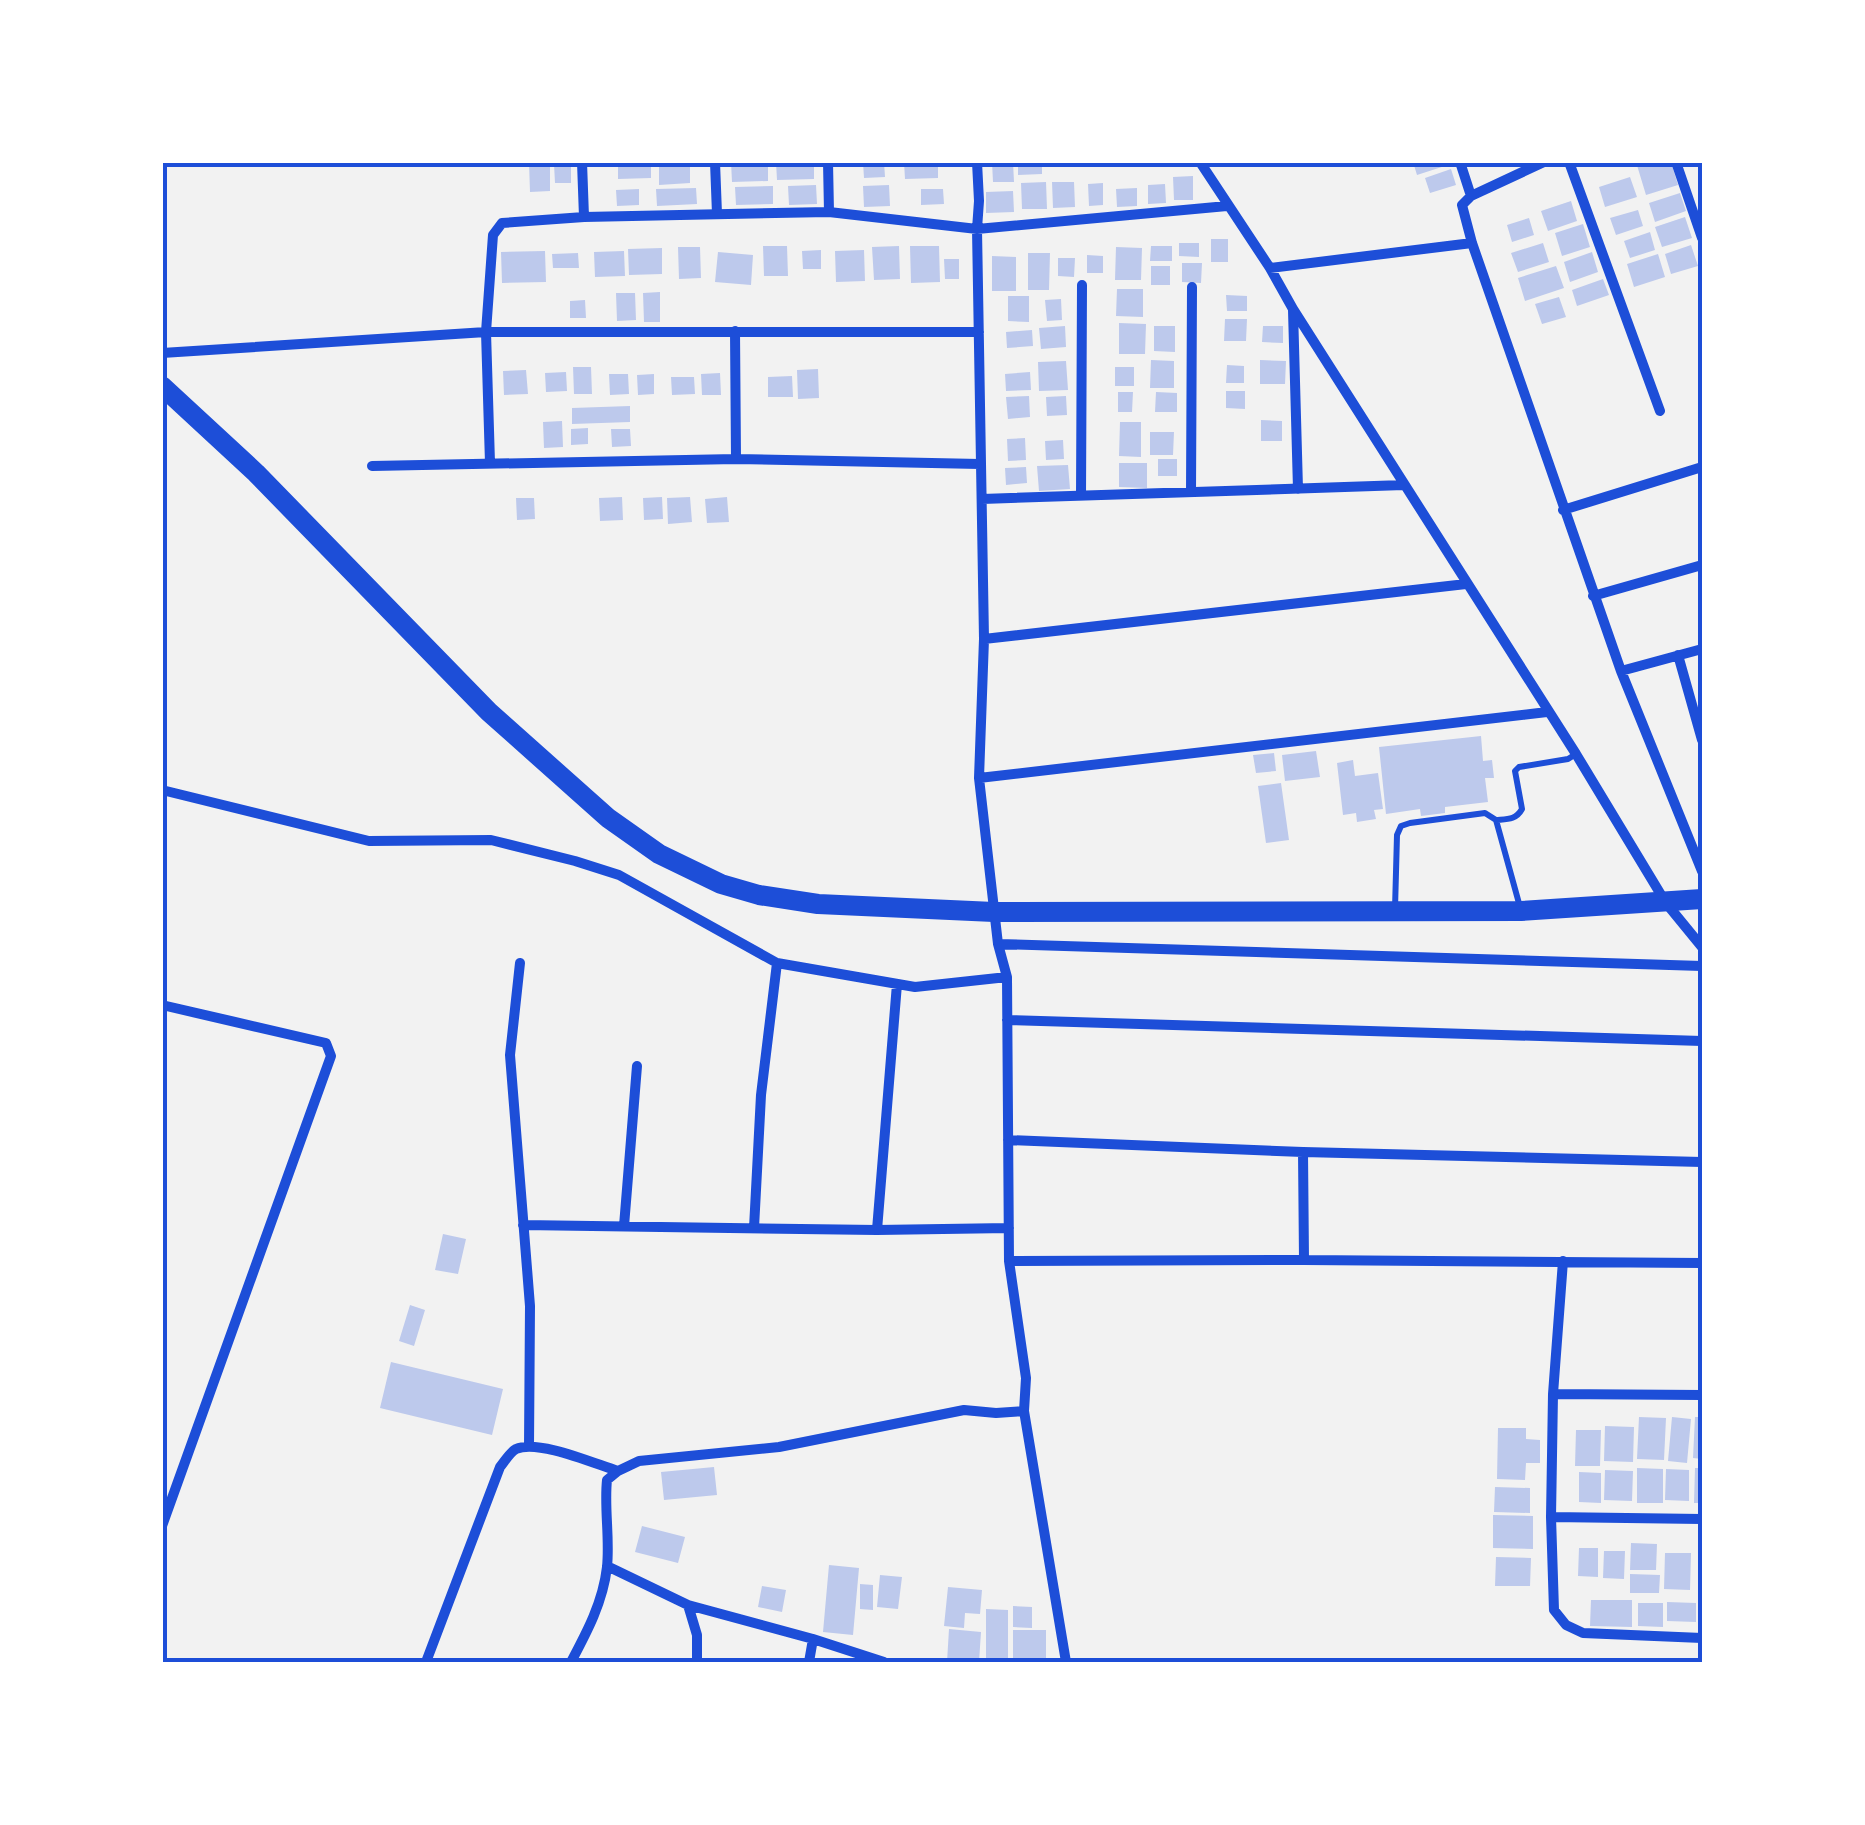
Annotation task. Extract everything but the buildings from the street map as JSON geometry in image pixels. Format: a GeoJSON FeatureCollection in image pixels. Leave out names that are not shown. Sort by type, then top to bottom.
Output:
{"type":"FeatureCollection","features":[{"type":"Feature","properties":{"kind":"main road"},"geometry":{"type":"LineString","coordinates":[[162,386],[256,473],[489,712],[608,818],[659,854],[721,884],[759,895],[834,905],[994,912],[1521,911],[1702,899]]}},
{"type":"Feature","properties":{"kind":"street"},"geometry":{"type":"LineString","coordinates":[[582,162],[584,216]]}},
{"type":"Feature","properties":{"kind":"street"},"geometry":{"type":"LineString","coordinates":[[715,162],[717,214]]}},
{"type":"Feature","properties":{"kind":"street"},"geometry":{"type":"LineString","coordinates":[[828,162],[829,212]]}},
{"type":"Feature","properties":{"kind":"street"},"geometry":{"type":"LineString","coordinates":[[976,162],[984,639],[979,778],[998,944],[1007,976],[1009,1261],[1026,1378],[1024,1411],[1066,1662]]}},
{"type":"Feature","properties":{"kind":"street"},"geometry":{"type":"LineString","coordinates":[[1200,162],[1576,754],[1666,903],[1702,947]]}},
{"type":"Feature","properties":{"kind":"street"},"geometry":{"type":"LineString","coordinates":[[1460,162],[1471,196]]}},
{"type":"Feature","properties":{"kind":"street"},"geometry":{"type":"LineString","coordinates":[[1544,162],[1471,196],[1462,205],[1620,672],[1702,871]]}},
{"type":"Feature","properties":{"kind":"street"},"geometry":{"type":"LineString","coordinates":[[1569,162],[1660,411]]}},
{"type":"Feature","properties":{"kind":"street"},"geometry":{"type":"LineString","coordinates":[[1676,162],[1702,238]]}},
{"type":"Feature","properties":{"kind":"street"},"geometry":{"type":"LineString","coordinates":[[490,463],[486,332],[494,235],[502,224],[584,216],[829,212],[977,229],[1227,206]]}},
{"type":"Feature","properties":{"kind":"street"},"geometry":{"type":"LineString","coordinates":[[1270,268],[1472,243]]}},
{"type":"Feature","properties":{"kind":"street"},"geometry":{"type":"LineString","coordinates":[[1081,496],[1082,285]]}},
{"type":"Feature","properties":{"kind":"street"},"geometry":{"type":"LineString","coordinates":[[1192,287],[1192,492]]}},
{"type":"Feature","properties":{"kind":"street"},"geometry":{"type":"LineString","coordinates":[[1292,309],[1298,489]]}},
{"type":"Feature","properties":{"kind":"street"},"geometry":{"type":"LineString","coordinates":[[735,331],[736,460]]}},
{"type":"Feature","properties":{"kind":"street"},"geometry":{"type":"LineString","coordinates":[[162,353],[486,332],[979,332]]}},
{"type":"Feature","properties":{"kind":"street"},"geometry":{"type":"LineString","coordinates":[[372,466],[736,460],[980,464]]}},
{"type":"Feature","properties":{"kind":"street"},"geometry":{"type":"LineString","coordinates":[[1563,510],[1702,467]]}},
{"type":"Feature","properties":{"kind":"street"},"geometry":{"type":"LineString","coordinates":[[982,499],[1404,486]]}},
{"type":"Feature","properties":{"kind":"street"},"geometry":{"type":"LineString","coordinates":[[1593,596],[1702,565]]}},
{"type":"Feature","properties":{"kind":"street"},"geometry":{"type":"LineString","coordinates":[[984,639],[1466,584]]}},
{"type":"Feature","properties":{"kind":"street"},"geometry":{"type":"LineString","coordinates":[[1620,672],[1702,649]]}},
{"type":"Feature","properties":{"kind":"street"},"geometry":{"type":"LineString","coordinates":[[1678,655],[1702,740]]}},
{"type":"Feature","properties":{"kind":"street"},"geometry":{"type":"LineString","coordinates":[[979,778],[1547,712]]}},
{"type":"Feature","properties":{"kind":"street"},"geometry":{"type":"LineString","coordinates":[[162,790],[369,842],[492,840],[574,861],[619,875],[777,963],[915,987],[1007,976]]}},
{"type":"Feature","properties":{"kind":"street"},"geometry":{"type":"LineString","coordinates":[[998,944],[1702,966]]}},
{"type":"Feature","properties":{"kind":"street"},"geometry":{"type":"LineString","coordinates":[[520,963],[510,1055],[530,1320],[530,1446]]}},
{"type":"Feature","properties":{"kind":"street"},"geometry":{"type":"LineString","coordinates":[[754,1228],[762,1095],[777,963]]}},
{"type":"Feature","properties":{"kind":"street"},"geometry":{"type":"LineString","coordinates":[[876,1230],[896,984]]}},
{"type":"Feature","properties":{"kind":"street"},"geometry":{"type":"LineString","coordinates":[[162,1005],[326,1043],[331,1056],[162,1526]]}},
{"type":"Feature","properties":{"kind":"street"},"geometry":{"type":"LineString","coordinates":[[1008,1020],[1702,1041]]}},
{"type":"Feature","properties":{"kind":"street"},"geometry":{"type":"LineString","coordinates":[[624,1226],[637,1066]]}},
{"type":"Feature","properties":{"kind":"street"},"geometry":{"type":"LineString","coordinates":[[1008,1140],[1702,1162]]}},
{"type":"Feature","properties":{"kind":"street"},"geometry":{"type":"LineString","coordinates":[[1303,1152],[1304,1260]]}},
{"type":"Feature","properties":{"kind":"street"},"geometry":{"type":"LineString","coordinates":[[522,1225],[1009,1228]]}},
{"type":"Feature","properties":{"kind":"street"},"geometry":{"type":"LineString","coordinates":[[1009,1261],[1702,1263]]}},
{"type":"Feature","properties":{"kind":"street"},"geometry":{"type":"LineString","coordinates":[[1563,1261],[1553,1394],[1554,1610],[1566,1625],[1584,1633],[1702,1638]]}},
{"type":"Feature","properties":{"kind":"street"},"geometry":{"type":"LineString","coordinates":[[1553,1394],[1702,1396]]}},
{"type":"Feature","properties":{"kind":"street"},"geometry":{"type":"LineString","coordinates":[[571,1662],[597,1612],[607,1566],[607,1480],[618,1471],[639,1461],[779,1446],[964,1410],[1024,1411]]}},
{"type":"Feature","properties":{"kind":"street"},"geometry":{"type":"LineString","coordinates":[[426,1662],[500,1466],[514,1450],[530,1446],[556,1451],[618,1471]]}},
{"type":"Feature","properties":{"kind":"street"},"geometry":{"type":"LineString","coordinates":[[1551,1517],[1702,1518]]}},
{"type":"Feature","properties":{"kind":"street"},"geometry":{"type":"LineString","coordinates":[[607,1566],[688,1605],[884,1662]]}},
{"type":"Feature","properties":{"kind":"street"},"geometry":{"type":"LineString","coordinates":[[688,1605],[697,1635],[697,1662]]}},
{"type":"Feature","properties":{"kind":"street"},"geometry":{"type":"LineString","coordinates":[[809,1662],[813,1639]]}},
{"type":"Feature","properties":{"kind":"lane"},"geometry":{"type":"LineString","coordinates":[[1395,910],[1397,836],[1401,826],[1485,813],[1496,820],[1512,818],[1522,809],[1516,772],[1519,767],[1568,759],[1576,754]]}},
{"type":"Feature","properties":{"kind":"lane"},"geometry":{"type":"LineString","coordinates":[[1496,820],[1521,911]]}}]}
